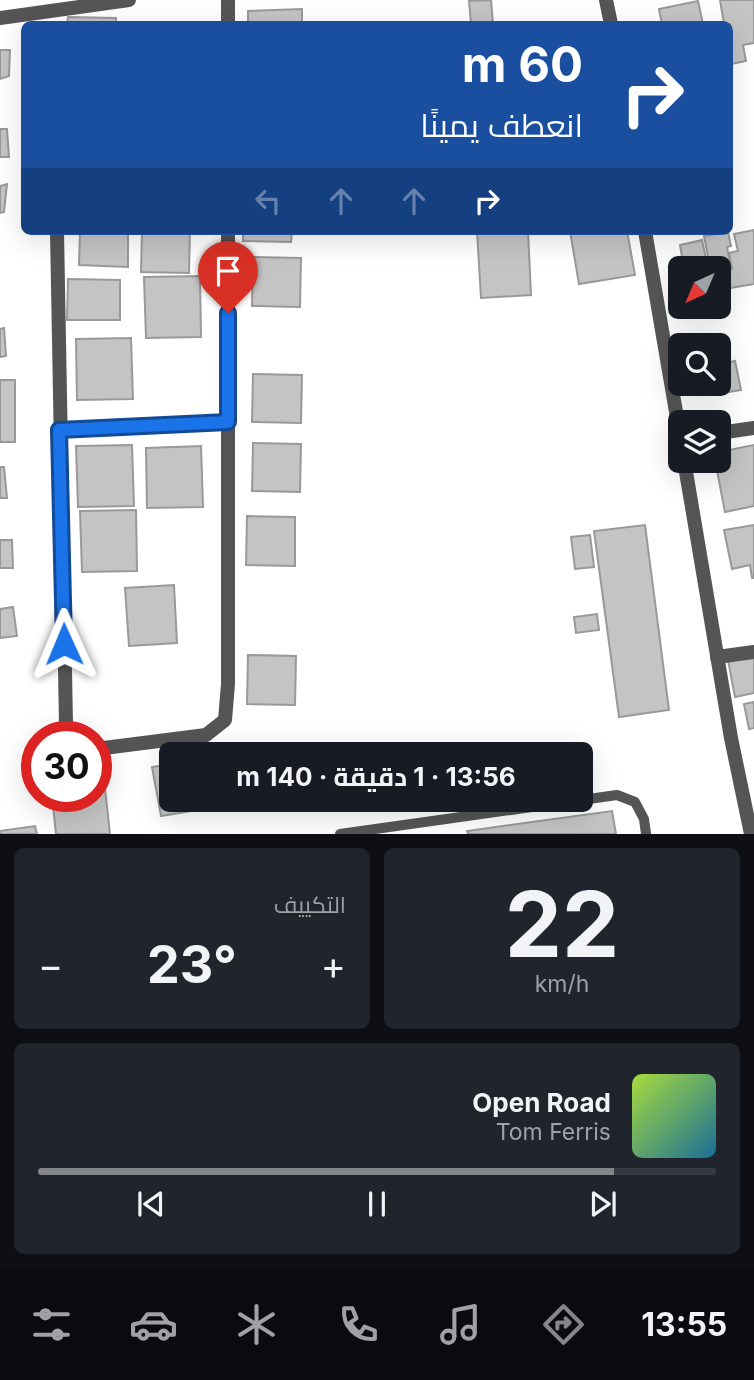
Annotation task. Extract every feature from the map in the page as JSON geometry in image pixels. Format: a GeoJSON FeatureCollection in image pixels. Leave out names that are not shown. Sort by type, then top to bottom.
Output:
{"type":"FeatureCollection","features":[{"type":"Feature","properties":{"kind":"street"},"geometry":{"type":"LineString","coordinates":[[0,18],[56,18],[129,0]]}},
{"type":"Feature","properties":{"kind":"street"},"geometry":{"type":"LineString","coordinates":[[228,0],[228,21]]}},
{"type":"Feature","properties":{"kind":"street"},"geometry":{"type":"LineString","coordinates":[[606,0],[610,21]]}},
{"type":"Feature","properties":{"kind":"street"},"geometry":{"type":"LineString","coordinates":[[57,235],[66,721]]}},
{"type":"Feature","properties":{"kind":"street"},"geometry":{"type":"LineString","coordinates":[[112,747],[206,735],[225,720],[228,684],[228,235]]}},
{"type":"Feature","properties":{"kind":"street"},"geometry":{"type":"LineString","coordinates":[[646,235],[676,410]]}},
{"type":"Feature","properties":{"kind":"street"},"geometry":{"type":"LineString","coordinates":[[59,430],[228,422]]}},
{"type":"Feature","properties":{"kind":"street"},"geometry":{"type":"LineString","coordinates":[[731,431],[754,428]]}},
{"type":"Feature","properties":{"kind":"street"},"geometry":{"type":"LineString","coordinates":[[686,473],[717,657],[752,831]]}},
{"type":"Feature","properties":{"kind":"street"},"geometry":{"type":"LineString","coordinates":[[717,657],[754,652]]}},
{"type":"Feature","properties":{"kind":"lane"},"geometry":{"type":"LineString","coordinates":[[340,834],[617,795],[635,802],[644,820],[646,834]]}},
{"type":"Feature","properties":{"kind":"building"},"geometry":{"type":"Polygon","coordinates":[[[491,0],[493,21],[471,21],[469,1],[491,0]]]}},
{"type":"Feature","properties":{"kind":"building"},"geometry":{"type":"Polygon","coordinates":[[[720,0],[754,0],[754,43],[743,45],[746,61],[733,64],[733,21],[724,21],[720,0]]]}},
{"type":"Feature","properties":{"kind":"building"},"geometry":{"type":"Polygon","coordinates":[[[698,1],[702,21],[661,21],[659,9],[698,1]]]}},
{"type":"Feature","properties":{"kind":"building"},"geometry":{"type":"Polygon","coordinates":[[[302,9],[302,21],[248,21],[248,11],[302,9]]]}},
{"type":"Feature","properties":{"kind":"building"},"geometry":{"type":"Polygon","coordinates":[[[68,17],[116,18],[116,21],[67,21],[68,17]]]}},
{"type":"Feature","properties":{"kind":"building"},"geometry":{"type":"Polygon","coordinates":[[[0,50],[10,50],[9,76],[0,79],[0,50]]]}},
{"type":"Feature","properties":{"kind":"building"},"geometry":{"type":"Polygon","coordinates":[[[0,129],[7,129],[9,157],[0,157],[0,129]]]}},
{"type":"Feature","properties":{"kind":"building"},"geometry":{"type":"Polygon","coordinates":[[[7,184],[4,212],[0,213],[0,186],[7,184]]]}},
{"type":"Feature","properties":{"kind":"building"},"geometry":{"type":"Polygon","coordinates":[[[754,230],[754,284],[732,288],[732,256],[729,253],[738,251],[734,234],[754,230]]]}},
{"type":"Feature","properties":{"kind":"building"},"geometry":{"type":"Polygon","coordinates":[[[80,235],[128,235],[128,267],[79,265],[80,235]]]}},
{"type":"Feature","properties":{"kind":"building"},"geometry":{"type":"Polygon","coordinates":[[[142,235],[190,235],[189,273],[141,272],[142,235]]]}},
{"type":"Feature","properties":{"kind":"building"},"geometry":{"type":"Polygon","coordinates":[[[243,235],[292,235],[291,242],[243,241],[243,235]]]}},
{"type":"Feature","properties":{"kind":"building"},"geometry":{"type":"Polygon","coordinates":[[[477,235],[528,235],[531,295],[481,298],[477,235]]]}},
{"type":"Feature","properties":{"kind":"building"},"geometry":{"type":"Polygon","coordinates":[[[571,235],[628,235],[635,275],[579,284],[571,235]]]}},
{"type":"Feature","properties":{"kind":"building"},"geometry":{"type":"Polygon","coordinates":[[[729,235],[731,246],[727,247],[729,256],[708,256],[704,236],[729,235]]]}},
{"type":"Feature","properties":{"kind":"building"},"geometry":{"type":"Polygon","coordinates":[[[702,240],[705,256],[682,256],[680,245],[702,240]]]}},
{"type":"Feature","properties":{"kind":"building"},"geometry":{"type":"Polygon","coordinates":[[[253,257],[301,258],[300,307],[252,306],[253,257]]]}},
{"type":"Feature","properties":{"kind":"building"},"geometry":{"type":"Polygon","coordinates":[[[200,276],[201,337],[146,338],[144,277],[200,276]]]}},
{"type":"Feature","properties":{"kind":"building"},"geometry":{"type":"Polygon","coordinates":[[[68,279],[120,280],[120,320],[67,320],[68,279]]]}},
{"type":"Feature","properties":{"kind":"building"},"geometry":{"type":"Polygon","coordinates":[[[4,328],[6,356],[0,357],[0,329],[4,328]]]}},
{"type":"Feature","properties":{"kind":"building"},"geometry":{"type":"Polygon","coordinates":[[[131,338],[133,399],[77,400],[76,339],[131,338]]]}},
{"type":"Feature","properties":{"kind":"building"},"geometry":{"type":"Polygon","coordinates":[[[735,361],[741,390],[731,392],[731,362],[735,361]]]}},
{"type":"Feature","properties":{"kind":"building"},"geometry":{"type":"Polygon","coordinates":[[[253,374],[302,375],[301,423],[252,422],[253,374]]]}},
{"type":"Feature","properties":{"kind":"building"},"geometry":{"type":"Polygon","coordinates":[[[0,380],[15,380],[15,442],[0,442],[0,380]]]}},
{"type":"Feature","properties":{"kind":"building"},"geometry":{"type":"Polygon","coordinates":[[[253,443],[301,444],[300,492],[252,491],[253,443]]]}},
{"type":"Feature","properties":{"kind":"building"},"geometry":{"type":"Polygon","coordinates":[[[132,445],[134,506],[78,507],[76,446],[132,445]]]}},
{"type":"Feature","properties":{"kind":"building"},"geometry":{"type":"Polygon","coordinates":[[[754,445],[754,506],[725,512],[718,473],[731,473],[731,450],[754,445]]]}},
{"type":"Feature","properties":{"kind":"building"},"geometry":{"type":"Polygon","coordinates":[[[201,446],[203,507],[147,508],[146,448],[201,446]]]}},
{"type":"Feature","properties":{"kind":"building"},"geometry":{"type":"Polygon","coordinates":[[[0,467],[4,467],[7,498],[0,498],[0,467]]]}},
{"type":"Feature","properties":{"kind":"building"},"geometry":{"type":"Polygon","coordinates":[[[136,510],[137,571],[82,572],[80,511],[136,510]]]}},
{"type":"Feature","properties":{"kind":"building"},"geometry":{"type":"Polygon","coordinates":[[[247,516],[295,517],[295,566],[246,565],[247,516]]]}},
{"type":"Feature","properties":{"kind":"building"},"geometry":{"type":"Polygon","coordinates":[[[645,525],[669,710],[619,717],[594,531],[645,525]]]}},
{"type":"Feature","properties":{"kind":"building"},"geometry":{"type":"Polygon","coordinates":[[[754,525],[752,578],[750,565],[732,569],[724,530],[754,525]]]}},
{"type":"Feature","properties":{"kind":"building"},"geometry":{"type":"Polygon","coordinates":[[[590,535],[594,567],[575,569],[571,537],[590,535]]]}},
{"type":"Feature","properties":{"kind":"building"},"geometry":{"type":"Polygon","coordinates":[[[0,540],[12,540],[13,568],[0,568],[0,540]]]}},
{"type":"Feature","properties":{"kind":"building"},"geometry":{"type":"Polygon","coordinates":[[[174,585],[177,643],[129,646],[125,588],[174,585]]]}},
{"type":"Feature","properties":{"kind":"building"},"geometry":{"type":"Polygon","coordinates":[[[13,607],[17,636],[0,638],[0,609],[13,607]]]}},
{"type":"Feature","properties":{"kind":"building"},"geometry":{"type":"Polygon","coordinates":[[[597,614],[599,630],[576,633],[574,617],[597,614]]]}},
{"type":"Feature","properties":{"kind":"building"},"geometry":{"type":"Polygon","coordinates":[[[248,655],[296,656],[295,705],[247,704],[248,655]]]}},
{"type":"Feature","properties":{"kind":"building"},"geometry":{"type":"Polygon","coordinates":[[[754,656],[754,693],[735,697],[728,660],[754,656]]]}},
{"type":"Feature","properties":{"kind":"building"},"geometry":{"type":"Polygon","coordinates":[[[754,702],[754,728],[749,729],[744,704],[754,702]]]}},
{"type":"Feature","properties":{"kind":"building"},"geometry":{"type":"Polygon","coordinates":[[[159,766],[159,805],[152,767],[159,766]]]}},
{"type":"Feature","properties":{"kind":"building"},"geometry":{"type":"Polygon","coordinates":[[[612,811],[616,834],[468,834],[467,831],[612,811]]]}},
{"type":"Feature","properties":{"kind":"building"},"geometry":{"type":"Polygon","coordinates":[[[54,812],[108,812],[110,834],[56,834],[54,812]]]}},
{"type":"Feature","properties":{"kind":"building"},"geometry":{"type":"Polygon","coordinates":[[[160,812],[186,812],[161,816],[160,812]]]}},
{"type":"Feature","properties":{"kind":"building"},"geometry":{"type":"Polygon","coordinates":[[[35,826],[37,834],[0,834],[0,831],[35,826]]]}},
{"type":"Feature","properties":{"kind":"route"},"geometry":{"type":"LineString","coordinates":[[64,644],[59,430],[228,422],[228,313]]}}]}
